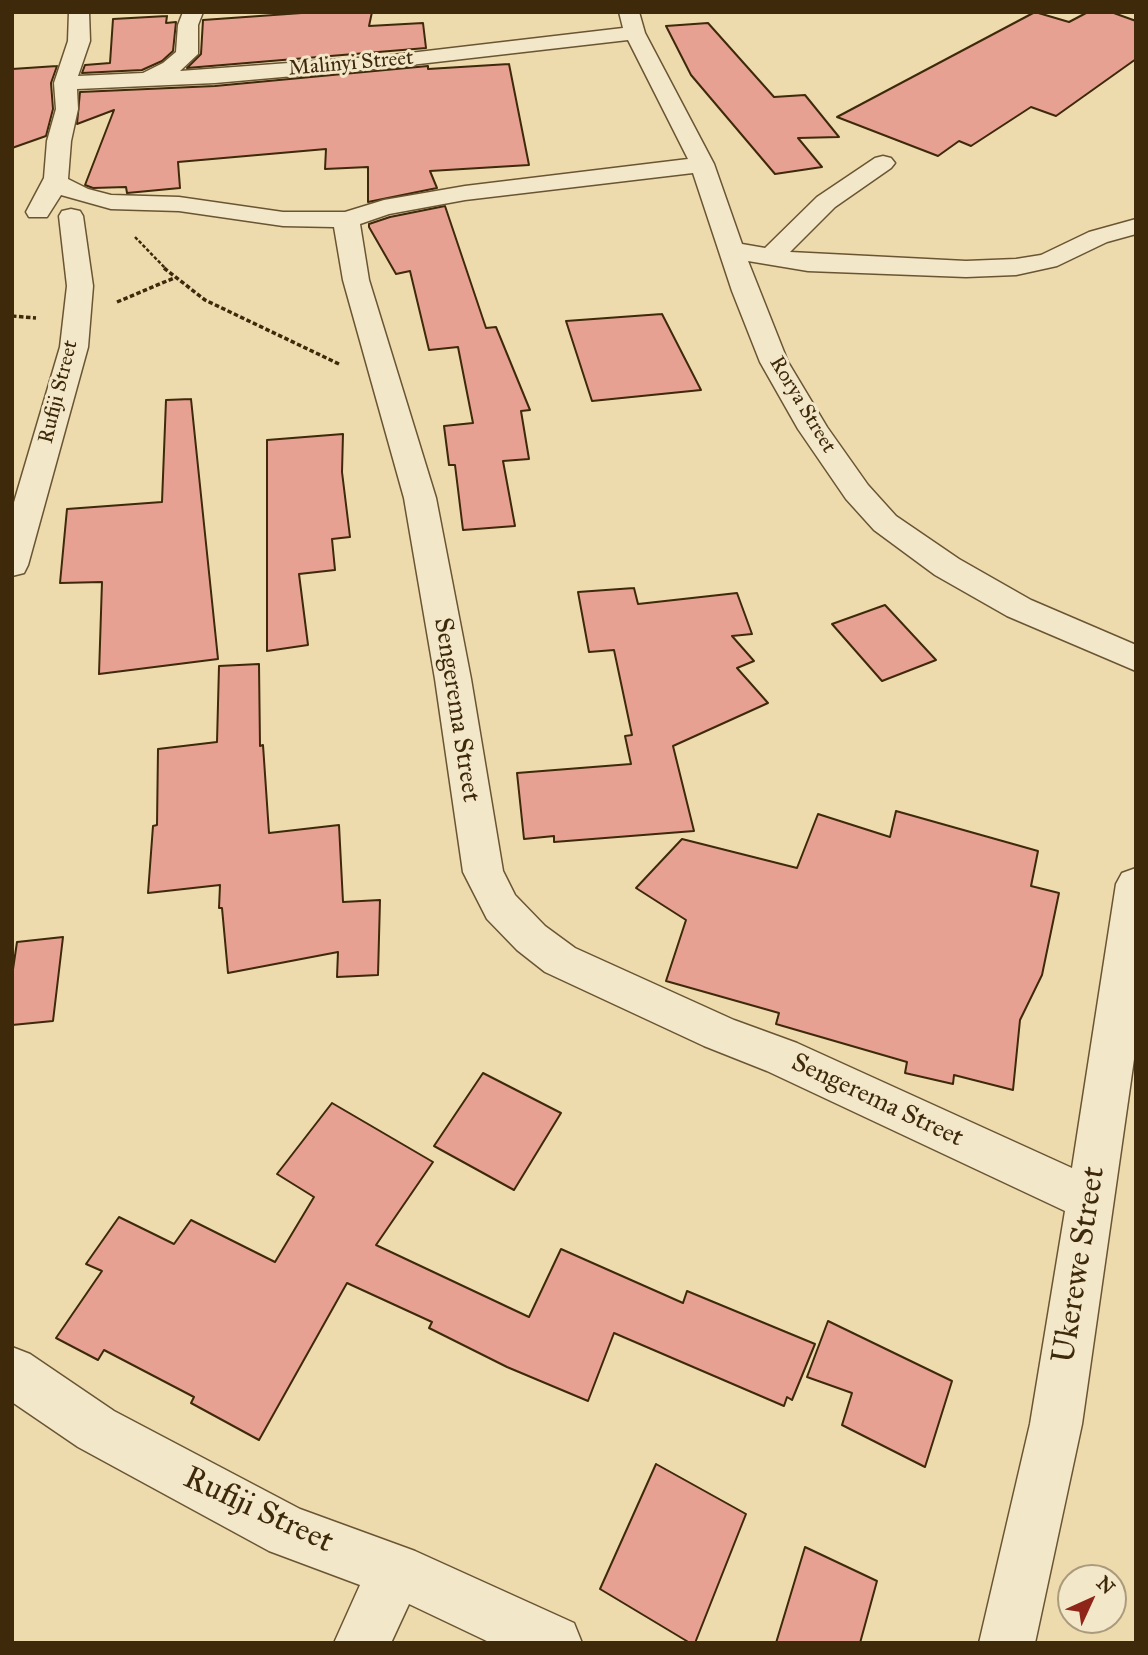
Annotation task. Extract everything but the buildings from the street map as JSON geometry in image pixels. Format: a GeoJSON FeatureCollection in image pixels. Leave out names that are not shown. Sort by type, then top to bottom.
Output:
{"type":"FeatureCollection","features":[{"type":"Feature","properties":{"kind":"street"},"geometry":{"type":"LineString","coordinates":[[38,212],[54,182],[67,109],[65,83],[79,41],[79,12]]}},
{"type":"Feature","properties":{"kind":"street"},"geometry":{"type":"LineString","coordinates":[[147,79],[171,68],[187,54],[188,25],[193,12]]}},
{"type":"Feature","properties":{"kind":"street","name":"Malinyi Street"},"geometry":{"type":"LineString","coordinates":[[65,83],[384,62],[632,22]]}},
{"type":"Feature","properties":{"kind":"street","name":"Rorya Street"},"geometry":{"type":"LineString","coordinates":[[632,22],[702,164],[731,250],[774,362],[813,429],[857,492],[885,523],[947,567],[1019,608],[1136,659]]}},
{"type":"Feature","properties":{"kind":"street"},"geometry":{"type":"LineString","coordinates":[[771,257],[826,202],[883,163]]}},
{"type":"Feature","properties":{"kind":"street"},"geometry":{"type":"LineString","coordinates":[[54,182],[80,195],[111,202],[210,208],[283,219],[347,220],[384,206],[465,193],[626,176],[702,164]]}},
{"type":"Feature","properties":{"kind":"street"},"geometry":{"type":"LineString","coordinates":[[12,212],[114,217],[156,216],[210,208]]}},
{"type":"Feature","properties":{"kind":"street","name":"Rufiji Street"},"geometry":{"type":"LineString","coordinates":[[12,565],[74,347],[80,286],[71,216]]}},
{"type":"Feature","properties":{"kind":"street","name":"Sengerema Street"},"geometry":{"type":"LineString","coordinates":[[347,220],[347,239],[356,280],[421,498],[483,872],[501,907],[531,938],[580,970],[608,980],[719,1033],[782,1057],[870,1100],[1090,1199]]}},
{"type":"Feature","properties":{"kind":"street"},"geometry":{"type":"LineString","coordinates":[[731,250],[808,263],[956,268],[1016,267],[1048,261],[1098,237],[1136,226]]}},
{"type":"Feature","properties":{"kind":"street","name":"Ukerewe Street"},"geometry":{"type":"LineString","coordinates":[[1007,1643],[1056,1424],[1132,936],[1136,884]]}},
{"type":"Feature","properties":{"kind":"street","name":"Rufiji Street"},"geometry":{"type":"LineString","coordinates":[[12,1372],[96,1429],[288,1532],[396,1570],[554,1643]]}},
{"type":"Feature","properties":{"kind":"street"},"geometry":{"type":"LineString","coordinates":[[362,1643],[396,1570]]}},
{"type":"Feature","properties":{"kind":"path"},"geometry":{"type":"LineString","coordinates":[[114,217],[174,278],[205,300],[388,385]]}},
{"type":"Feature","properties":{"kind":"path"},"geometry":{"type":"LineString","coordinates":[[75,323],[174,278]]}}]}
